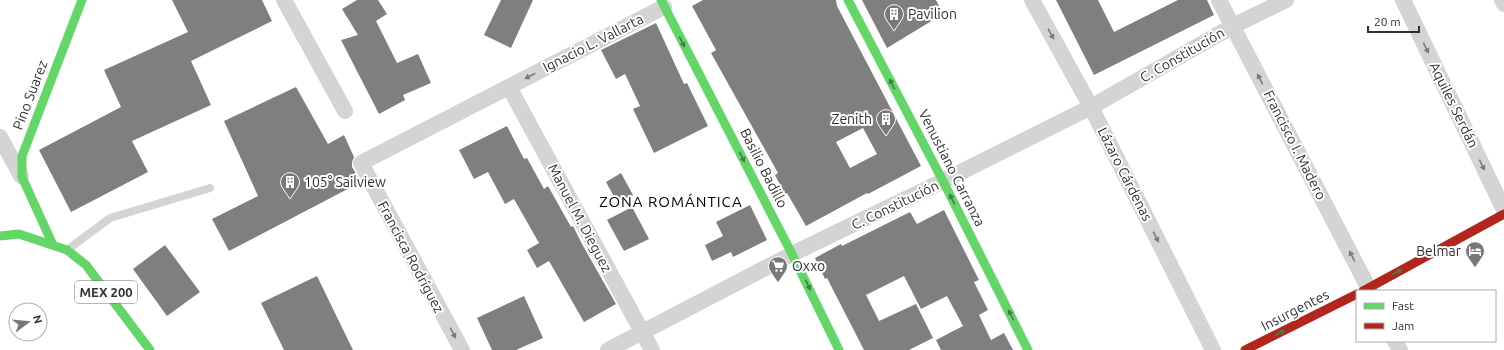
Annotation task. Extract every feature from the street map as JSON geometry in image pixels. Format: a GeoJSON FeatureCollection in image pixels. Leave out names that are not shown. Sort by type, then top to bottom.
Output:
{"type":"FeatureCollection","features":[{"type":"Feature","properties":{"kind":"main road","name":"Pino Suarez"},"geometry":{"type":"LineString","coordinates":[[53,245],[22,178],[22,156],[82,0]]}},
{"type":"Feature","properties":{"kind":"main road","name":"Venustiano Carranza"},"geometry":{"type":"LineString","coordinates":[[848,0],[944,181],[1028,350]]}},
{"type":"Feature","properties":{"kind":"main road","name":"Basilio Badillo"},"geometry":{"type":"LineString","coordinates":[[666,3],[839,350]]}},
{"type":"Feature","properties":{"kind":"main road","name":"Insurgentes"},"geometry":{"type":"LineString","coordinates":[[1367,290],[1504,214]]}},
{"type":"Feature","properties":{"kind":"main road","name":"MEX 200"},"geometry":{"type":"LineString","coordinates":[[0,236],[19,234],[67,250],[86,265],[150,350]]}},
{"type":"Feature","properties":{"kind":"main road","name":"Insurgentes"},"geometry":{"type":"LineString","coordinates":[[1245,350],[1356,295]]}},
{"type":"Feature","properties":{"kind":"street"},"geometry":{"type":"LineString","coordinates":[[284,0],[344,111]]}},
{"type":"Feature","properties":{"kind":"street","name":"Lázaro Cárdenas"},"geometry":{"type":"LineString","coordinates":[[1032,0],[1091,107],[1213,350]]}},
{"type":"Feature","properties":{"kind":"street","name":"Francisco I. Madero"},"geometry":{"type":"LineString","coordinates":[[1219,0],[1365,290]]}},
{"type":"Feature","properties":{"kind":"street","name":"C. Constitución"},"geometry":{"type":"LineString","coordinates":[[608,350],[792,254],[944,181],[1091,107],[1233,26],[1286,0]]}},
{"type":"Feature","properties":{"kind":"street","name":"Aquiles Serdán"},"geometry":{"type":"LineString","coordinates":[[1403,0],[1504,210]]}},
{"type":"Feature","properties":{"kind":"street"},"geometry":{"type":"LineString","coordinates":[[1502,0],[1504,4]]}},
{"type":"Feature","properties":{"kind":"street","name":"Ignacio L. Vallarta"},"geometry":{"type":"LineString","coordinates":[[361,163],[666,3]]}},
{"type":"Feature","properties":{"kind":"street","name":"Manuel M. Dieguez"},"geometry":{"type":"LineString","coordinates":[[508,87],[652,350]]}},
{"type":"Feature","properties":{"kind":"street"},"geometry":{"type":"LineString","coordinates":[[0,137],[22,178]]}},
{"type":"Feature","properties":{"kind":"street","name":"Francisca Rodríguez"},"geometry":{"type":"LineString","coordinates":[[361,163],[462,350]]}},
{"type":"Feature","properties":{"kind":"lane"},"geometry":{"type":"LineString","coordinates":[[67,250],[110,218],[210,188]]}},
{"type":"Feature","properties":{"kind":"building"},"geometry":{"type":"Polygon","coordinates":[[[172,0],[262,0],[272,21],[191,61],[211,105],[132,141],[148,172],[71,212],[39,150],[121,107],[104,70],[188,32],[172,0]]]}},
{"type":"Feature","properties":{"kind":"building"},"geometry":{"type":"Polygon","coordinates":[[[357,0],[378,0],[387,14],[376,21],[397,63],[418,54],[431,83],[403,95],[405,100],[379,114],[341,40],[358,35],[342,9],[357,0]]]}},
{"type":"Feature","properties":{"kind":"building"},"geometry":{"type":"Polygon","coordinates":[[[501,0],[533,0],[511,48],[484,35],[501,0]]]}},
{"type":"Feature","properties":{"kind":"building"},"geometry":{"type":"Polygon","coordinates":[[[703,0],[836,0],[837,6],[921,166],[806,226],[787,193],[785,194],[775,175],[778,173],[711,53],[716,50],[692,6],[703,0]],[[863,128],[836,142],[850,168],[877,154],[863,128]]]}},
{"type":"Feature","properties":{"kind":"building","name":"Pavilion"},"geometry":{"type":"Polygon","coordinates":[[[862,0],[936,0],[943,14],[887,48],[862,0]]]}},
{"type":"Feature","properties":{"kind":"building"},"geometry":{"type":"Polygon","coordinates":[[[1056,0],[1098,0],[1114,32],[1178,0],[1207,0],[1214,15],[1094,75],[1056,0]]]}},
{"type":"Feature","properties":{"kind":"building"},"geometry":{"type":"Polygon","coordinates":[[[656,23],[684,84],[687,83],[708,126],[654,153],[633,109],[640,106],[625,74],[616,79],[601,50],[656,23]]]}},
{"type":"Feature","properties":{"kind":"building"},"geometry":{"type":"Polygon","coordinates":[[[296,87],[328,144],[344,135],[354,157],[352,167],[361,182],[229,251],[212,219],[258,196],[224,121],[296,87]]]}},
{"type":"Feature","properties":{"kind":"building"},"geometry":{"type":"Polygon","coordinates":[[[507,126],[524,159],[527,158],[544,189],[548,186],[571,227],[573,226],[616,304],[584,322],[549,261],[537,268],[527,250],[539,243],[514,199],[505,204],[488,172],[474,179],[459,150],[507,126]]]}},
{"type":"Feature","properties":{"kind":"building"},"geometry":{"type":"Polygon","coordinates":[[[621,173],[633,195],[618,204],[606,182],[621,173]]]}},
{"type":"Feature","properties":{"kind":"building"},"geometry":{"type":"Polygon","coordinates":[[[750,205],[767,240],[733,257],[731,252],[712,261],[705,245],[723,236],[716,222],[750,205]]]}},
{"type":"Feature","properties":{"kind":"building"},"geometry":{"type":"Polygon","coordinates":[[[632,207],[649,239],[624,251],[607,220],[632,207]]]}},
{"type":"Feature","properties":{"kind":"building"},"geometry":{"type":"Polygon","coordinates":[[[944,210],[979,280],[974,282],[988,310],[979,315],[991,340],[1004,333],[1013,350],[941,350],[936,340],[963,326],[947,296],[921,309],[904,276],[866,295],[879,321],[916,304],[933,338],[909,350],[864,350],[815,258],[841,244],[842,246],[910,212],[917,224],[944,210]]]}},
{"type":"Feature","properties":{"kind":"building"},"geometry":{"type":"Polygon","coordinates":[[[165,245],[200,292],[167,316],[133,269],[165,245]]]}},
{"type":"Feature","properties":{"kind":"building"},"geometry":{"type":"Polygon","coordinates":[[[317,276],[353,350],[284,350],[261,303],[317,276]]]}},
{"type":"Feature","properties":{"kind":"building"},"geometry":{"type":"Polygon","coordinates":[[[524,296],[543,338],[516,350],[492,350],[477,318],[524,296]]]}},
{"type":"Feature","properties":{"kind":"traffic: fast"},"geometry":{"type":"LineString","coordinates":[[53,245],[22,177],[22,156],[82,0]]}},
{"type":"Feature","properties":{"kind":"traffic: fast"},"geometry":{"type":"LineString","coordinates":[[661,0],[792,254],[839,350]]}},
{"type":"Feature","properties":{"kind":"traffic: fast"},"geometry":{"type":"LineString","coordinates":[[848,0],[943,181],[1028,350]]}},
{"type":"Feature","properties":{"kind":"traffic: fast"},"geometry":{"type":"LineString","coordinates":[[0,236],[19,234],[67,250],[86,265],[150,350]]}},
{"type":"Feature","properties":{"kind":"traffic: jam"},"geometry":{"type":"LineString","coordinates":[[1365,290],[1504,214]]}},
{"type":"Feature","properties":{"kind":"traffic: jam"},"geometry":{"type":"LineString","coordinates":[[1245,350],[1356,294]]}},
{"type":"Feature","properties":{"kind":"place","name":"Pavilion"},"geometry":{"type":"Point","coordinates":[894,31]}},
{"type":"Feature","properties":{"kind":"place","name":"Zenith"},"geometry":{"type":"Point","coordinates":[886,136]}},
{"type":"Feature","properties":{"kind":"place","name":"105° Sailview"},"geometry":{"type":"Point","coordinates":[290,199]}},
{"type":"Feature","properties":{"kind":"place","name":"Belmar"},"geometry":{"type":"Point","coordinates":[1475,268]}},
{"type":"Feature","properties":{"kind":"place","name":"Oxxo"},"geometry":{"type":"Point","coordinates":[778,283]}},
{"type":"Feature","properties":{"kind":"district","name":"ZONA ROMÁNTICA"},"geometry":{"type":"Point","coordinates":[671,202]}}]}
